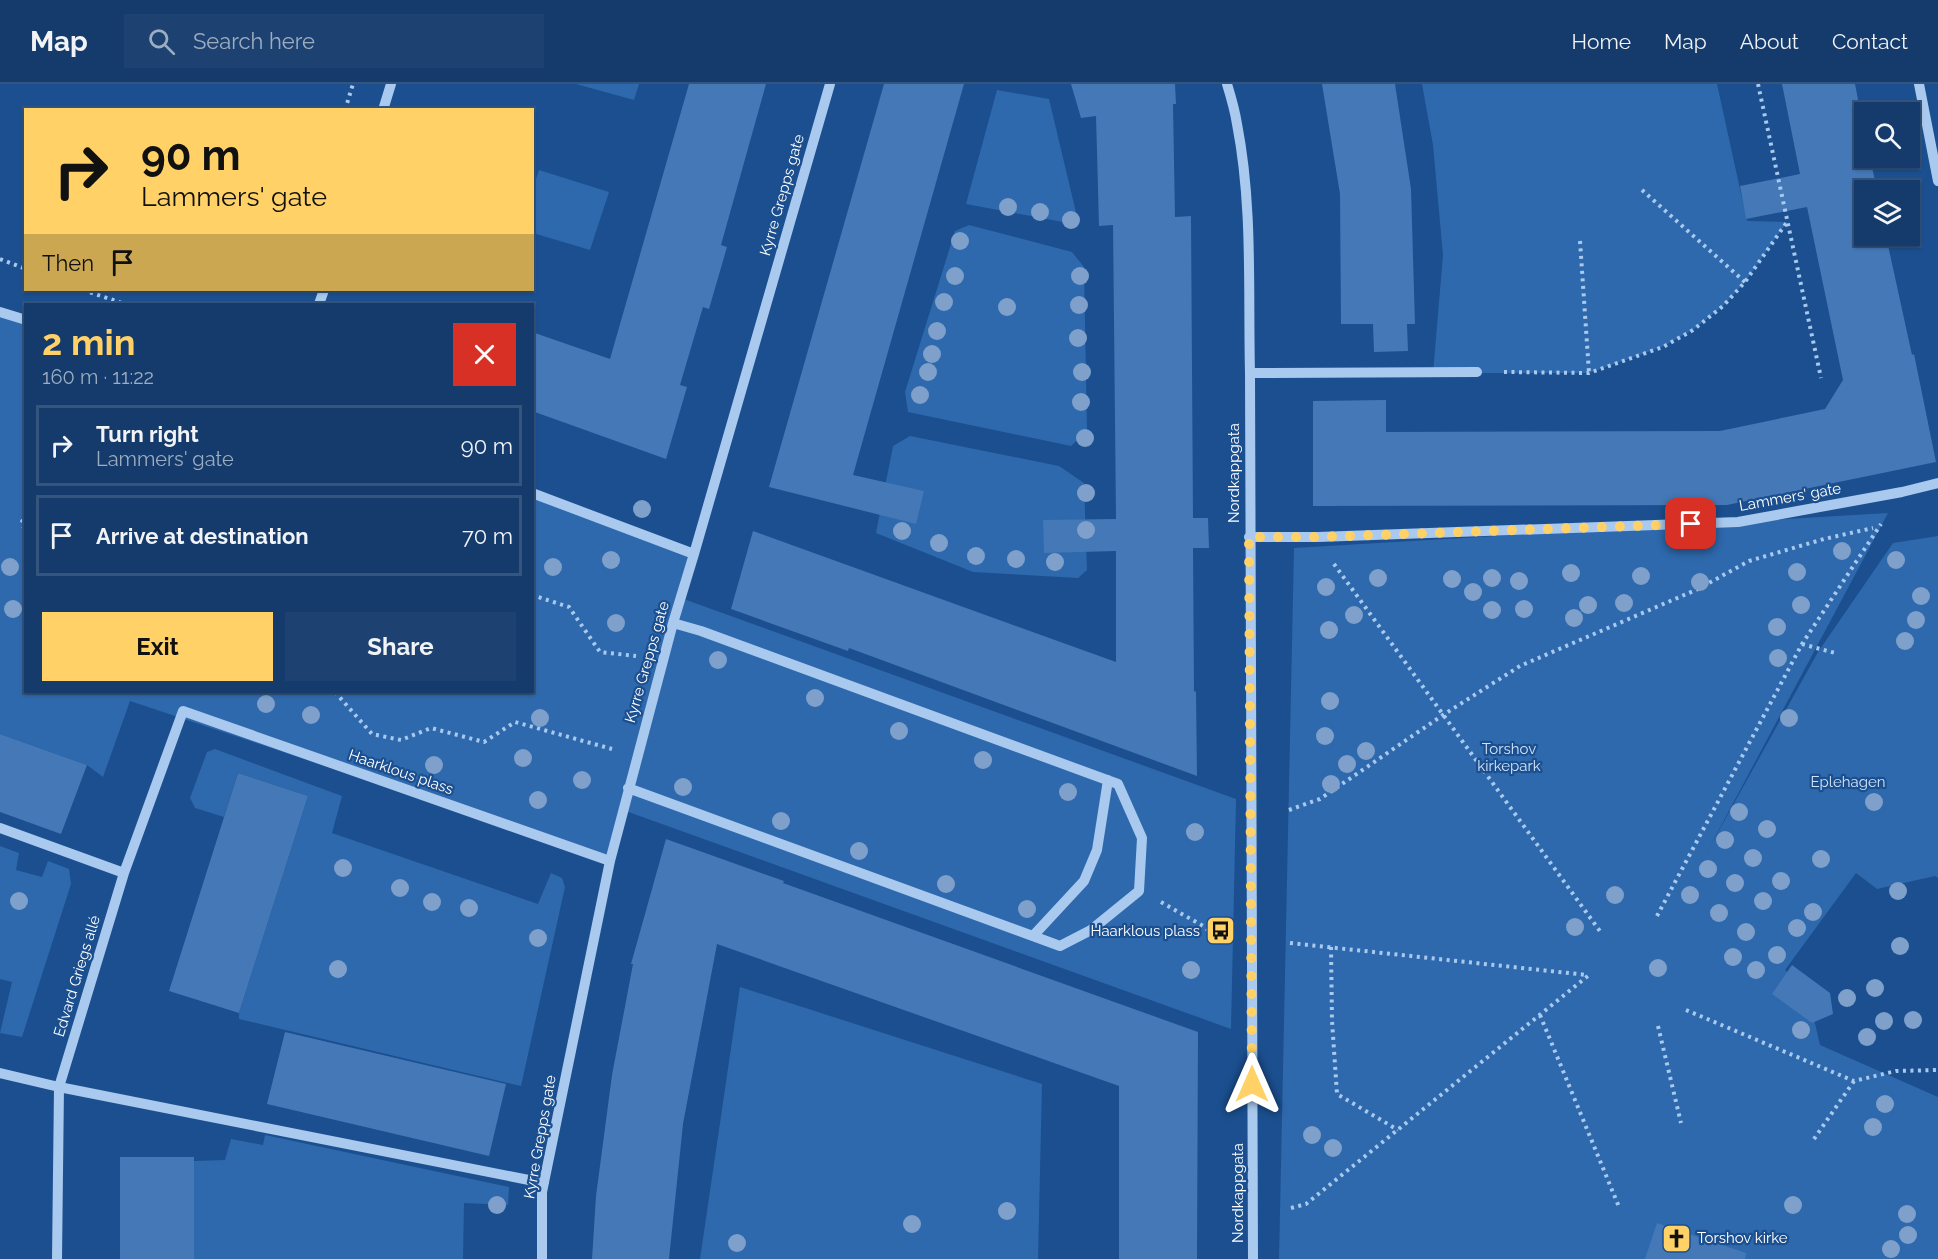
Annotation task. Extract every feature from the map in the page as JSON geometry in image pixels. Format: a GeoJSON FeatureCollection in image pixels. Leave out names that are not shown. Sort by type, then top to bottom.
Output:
{"type":"FeatureCollection","features":[{"type":"Feature","properties":{"kind":"street"},"geometry":{"type":"LineString","coordinates":[[384,108],[391,84]]}},
{"type":"Feature","properties":{"kind":"street","name":"Kyrre Grepps gate"},"geometry":{"type":"LineString","coordinates":[[542,1259],[542,1192],[610,861],[673,623],[830,84]]}},
{"type":"Feature","properties":{"kind":"street","name":"Nordkappgata"},"geometry":{"type":"LineString","coordinates":[[1227,84],[1237,124],[1244,171],[1247,230],[1250,374],[1253,1259]]}},
{"type":"Feature","properties":{"kind":"street"},"geometry":{"type":"LineString","coordinates":[[1918,84],[1938,181]]}},
{"type":"Feature","properties":{"kind":"street"},"geometry":{"type":"LineString","coordinates":[[0,312],[24,319]]}},
{"type":"Feature","properties":{"kind":"street"},"geometry":{"type":"LineString","coordinates":[[1250,374],[1476,372]]}},
{"type":"Feature","properties":{"kind":"street","name":"Lammers' gate"},"geometry":{"type":"LineString","coordinates":[[1249,537],[1318,537],[1738,522],[1902,492],[1938,483]]}},
{"type":"Feature","properties":{"kind":"street"},"geometry":{"type":"LineString","coordinates":[[534,494],[694,554]]}},
{"type":"Feature","properties":{"kind":"street"},"geometry":{"type":"LineString","coordinates":[[628,788],[1060,946],[1091,930],[1139,891],[1142,838],[1118,784],[701,631],[673,623]]}},
{"type":"Feature","properties":{"kind":"street","name":"Haarklous plass"},"geometry":{"type":"LineString","coordinates":[[183,711],[610,861]]}},
{"type":"Feature","properties":{"kind":"street","name":"Edvard Griegs allé"},"geometry":{"type":"LineString","coordinates":[[57,1259],[59,1087],[124,873],[183,711]]}},
{"type":"Feature","properties":{"kind":"street"},"geometry":{"type":"LineString","coordinates":[[1033,936],[1084,881],[1097,850],[1108,780]]}},
{"type":"Feature","properties":{"kind":"street"},"geometry":{"type":"LineString","coordinates":[[0,828],[124,873]]}},
{"type":"Feature","properties":{"kind":"street"},"geometry":{"type":"LineString","coordinates":[[0,1073],[59,1087],[544,1183]]}},
{"type":"Feature","properties":{"kind":"path"},"geometry":{"type":"LineString","coordinates":[[346,108],[353,84]]}},
{"type":"Feature","properties":{"kind":"path"},"geometry":{"type":"LineString","coordinates":[[1758,84],[1821,378]]}},
{"type":"Feature","properties":{"kind":"path"},"geometry":{"type":"LineString","coordinates":[[1642,190],[1745,282]]}},
{"type":"Feature","properties":{"kind":"path"},"geometry":{"type":"LineString","coordinates":[[1476,372],[1589,373],[1662,347],[1693,330],[1723,306],[1745,282],[1787,222]]}},
{"type":"Feature","properties":{"kind":"path"},"geometry":{"type":"LineString","coordinates":[[1580,241],[1589,373]]}},
{"type":"Feature","properties":{"kind":"path"},"geometry":{"type":"LineString","coordinates":[[0,259],[24,268]]}},
{"type":"Feature","properties":{"kind":"path"},"geometry":{"type":"LineString","coordinates":[[86,291],[122,303]]}},
{"type":"Feature","properties":{"kind":"path"},"geometry":{"type":"LineString","coordinates":[[1657,916],[1802,644],[1902,492]]}},
{"type":"Feature","properties":{"kind":"path"},"geometry":{"type":"LineString","coordinates":[[1289,810],[1320,799],[1443,715],[1520,666],[1698,589],[1749,561],[1824,539],[1879,527]]}},
{"type":"Feature","properties":{"kind":"path"},"geometry":{"type":"LineString","coordinates":[[1318,537],[1340,574],[1602,934]]}},
{"type":"Feature","properties":{"kind":"path"},"geometry":{"type":"LineString","coordinates":[[534,595],[569,607],[600,652],[637,656]]}},
{"type":"Feature","properties":{"kind":"path"},"geometry":{"type":"LineString","coordinates":[[1802,644],[1835,653]]}},
{"type":"Feature","properties":{"kind":"path"},"geometry":{"type":"LineString","coordinates":[[336,693],[372,734],[401,740],[430,728],[484,742],[515,722],[612,749]]}},
{"type":"Feature","properties":{"kind":"path"},"geometry":{"type":"LineString","coordinates":[[1139,891],[1203,926],[1213,934]]}},
{"type":"Feature","properties":{"kind":"path"},"geometry":{"type":"LineString","coordinates":[[1290,943],[1589,975],[1306,1204],[1291,1208]]}},
{"type":"Feature","properties":{"kind":"path"},"geometry":{"type":"LineString","coordinates":[[1331,947],[1332,1021],[1337,1094],[1398,1130]]}},
{"type":"Feature","properties":{"kind":"path"},"geometry":{"type":"LineString","coordinates":[[1686,1010],[1854,1081],[1896,1071],[1938,1070]]}},
{"type":"Feature","properties":{"kind":"path"},"geometry":{"type":"LineString","coordinates":[[1540,1015],[1619,1207]]}},
{"type":"Feature","properties":{"kind":"path"},"geometry":{"type":"LineString","coordinates":[[1658,1026],[1682,1123]]}},
{"type":"Feature","properties":{"kind":"path"},"geometry":{"type":"LineString","coordinates":[[1814,1139],[1854,1081]]}},
{"type":"Feature","properties":{"kind":"green space"},"geometry":{"type":"Polygon","coordinates":[[[576,84],[639,84],[634,100],[576,84]]]}},
{"type":"Feature","properties":{"kind":"green space"},"geometry":{"type":"Polygon","coordinates":[[[1422,84],[1717,84],[1747,221],[1787,222],[1745,282],[1723,306],[1693,330],[1662,347],[1589,373],[1433,373],[1443,255],[1433,145],[1422,84]]]}},
{"type":"Feature","properties":{"kind":"green space"},"geometry":{"type":"Polygon","coordinates":[[[997,90],[1049,99],[1079,225],[966,204],[997,90]]]}},
{"type":"Feature","properties":{"kind":"green space"},"geometry":{"type":"Polygon","coordinates":[[[539,170],[609,192],[590,250],[534,233],[534,185],[539,170]]]}},
{"type":"Feature","properties":{"kind":"green space"},"geometry":{"type":"Polygon","coordinates":[[[969,225],[1072,252],[1084,267],[1087,431],[1071,446],[908,412],[905,392],[955,231],[969,225]]]}},
{"type":"Feature","properties":{"kind":"green space"},"geometry":{"type":"Polygon","coordinates":[[[0,314],[24,323],[24,693],[534,693],[534,498],[694,554],[681,598],[1236,799],[1231,1029],[623,810],[610,861],[130,701],[103,777],[87,765],[0,734],[0,314]]]}},
{"type":"Feature","properties":{"kind":"green space"},"geometry":{"type":"Polygon","coordinates":[[[910,436],[1059,466],[1084,483],[1087,570],[1078,578],[973,572],[876,533],[893,446],[910,436]]]}},
{"type":"Feature","properties":{"kind":"green space","name":"Torshov kirkepark"},"geometry":{"type":"Polygon","coordinates":[[[1888,513],[1707,852],[1818,652],[1893,543],[1938,536],[1938,878],[1935,876],[1877,889],[1856,873],[1785,970],[1806,985],[1820,1045],[1938,1097],[1938,1259],[1279,1259],[1294,548],[1888,513]]]}},
{"type":"Feature","properties":{"kind":"green space"},"geometry":{"type":"Polygon","coordinates":[[[215,749],[342,796],[332,833],[538,904],[551,873],[562,878],[565,887],[521,1086],[239,1019],[308,796],[238,773],[224,817],[195,808],[190,798],[207,752],[215,749]]]}},
{"type":"Feature","properties":{"kind":"green space"},"geometry":{"type":"Polygon","coordinates":[[[0,846],[19,853],[16,870],[42,877],[48,861],[69,869],[71,884],[22,1037],[0,1033],[12,982],[0,979],[0,846]]]}},
{"type":"Feature","properties":{"kind":"green space"},"geometry":{"type":"Polygon","coordinates":[[[740,987],[1042,1084],[1038,1259],[700,1259],[740,987]]]}},
{"type":"Feature","properties":{"kind":"green space"},"geometry":{"type":"Polygon","coordinates":[[[265,1135],[509,1187],[508,1205],[464,1203],[463,1259],[194,1259],[194,1161],[225,1160],[231,1139],[263,1145],[265,1135]]]}},
{"type":"Feature","properties":{"kind":"building"},"geometry":{"type":"Polygon","coordinates":[[[689,84],[766,84],[721,245],[727,247],[709,309],[703,307],[680,385],[687,387],[666,459],[534,412],[534,333],[610,359],[689,84]]]}},
{"type":"Feature","properties":{"kind":"building"},"geometry":{"type":"Polygon","coordinates":[[[884,84],[964,84],[853,475],[924,491],[916,524],[769,487],[884,84]]]}},
{"type":"Feature","properties":{"kind":"building"},"geometry":{"type":"Polygon","coordinates":[[[1071,84],[1175,84],[1176,104],[1173,104],[1175,217],[1191,216],[1193,518],[1208,518],[1209,548],[1193,548],[1197,776],[849,648],[848,651],[731,609],[753,531],[1116,662],[1116,551],[1044,553],[1043,520],[1116,519],[1113,225],[1099,226],[1096,116],[1081,118],[1071,84]]]}},
{"type":"Feature","properties":{"kind":"building"},"geometry":{"type":"Polygon","coordinates":[[[1322,84],[1395,84],[1411,189],[1415,324],[1407,324],[1408,351],[1374,352],[1373,324],[1341,324],[1340,194],[1322,84]]]}},
{"type":"Feature","properties":{"kind":"building"},"geometry":{"type":"Polygon","coordinates":[[[1782,84],[1855,84],[1859,102],[1854,102],[1854,168],[1872,168],[1875,180],[1854,180],[1854,246],[1888,246],[1912,355],[1914,354],[1936,462],[1727,505],[1313,506],[1313,401],[1386,400],[1386,432],[1720,431],[1825,409],[1843,380],[1807,207],[1746,219],[1740,186],[1800,174],[1782,84]]]}},
{"type":"Feature","properties":{"kind":"building"},"geometry":{"type":"Polygon","coordinates":[[[0,734],[87,765],[61,834],[0,812],[0,734]]]}},
{"type":"Feature","properties":{"kind":"building"},"geometry":{"type":"Polygon","coordinates":[[[238,773],[308,796],[239,1013],[169,991],[238,773]]]}},
{"type":"Feature","properties":{"kind":"building"},"geometry":{"type":"Polygon","coordinates":[[[666,839],[1198,1032],[1197,1259],[1119,1259],[1119,1086],[717,944],[683,1124],[669,1259],[592,1259],[596,1196],[612,1075],[633,964],[631,964],[666,839]]]}},
{"type":"Feature","properties":{"kind":"building"},"geometry":{"type":"Polygon","coordinates":[[[1792,965],[1830,993],[1833,1014],[1812,1023],[1772,994],[1792,965]]]}},
{"type":"Feature","properties":{"kind":"building"},"geometry":{"type":"Polygon","coordinates":[[[285,1032],[506,1084],[489,1156],[267,1104],[285,1032]]]}},
{"type":"Feature","properties":{"kind":"building"},"geometry":{"type":"Polygon","coordinates":[[[120,1157],[194,1157],[194,1259],[120,1259],[120,1157]]]}},
{"type":"Feature","properties":{"kind":"building","name":"Torshov kirke"},"geometry":{"type":"Polygon","coordinates":[[[1657,1223],[1746,1253],[1745,1259],[1645,1259],[1657,1223]]]}},
{"type":"Feature","properties":{"kind":"place","name":"Haarklous plass"},"geometry":{"type":"Point","coordinates":[1221,931]}},
{"type":"Feature","properties":{"kind":"place","name":"Torshov kirke"},"geometry":{"type":"Point","coordinates":[1676,1238]}},
{"type":"Feature","properties":{"kind":"route"},"geometry":{"type":"LineString","coordinates":[[1252,1084],[1249,537],[1318,537],[1691,524]]}},
{"type":"Feature","properties":{"kind":"park label","name":"Eplehagen"},"geometry":{"type":"Point","coordinates":[1848,782]}}]}
